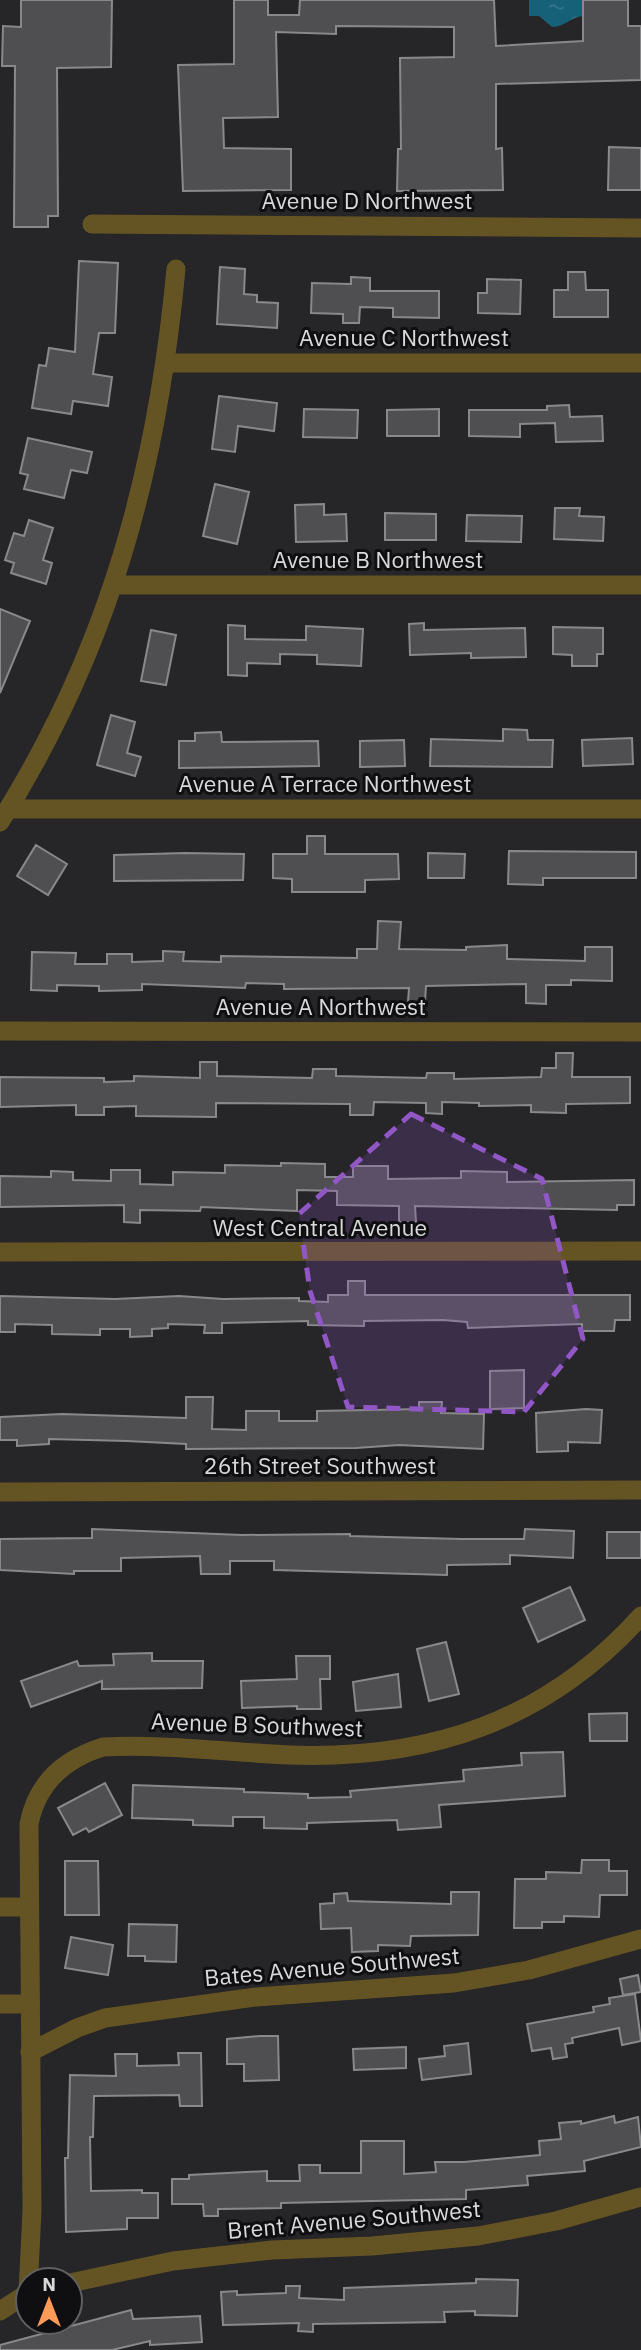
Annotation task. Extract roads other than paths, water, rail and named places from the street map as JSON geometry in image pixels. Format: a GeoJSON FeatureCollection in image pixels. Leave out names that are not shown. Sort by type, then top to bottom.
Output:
{"type":"FeatureCollection","features":[{"type":"Feature","properties":{"kind":"street","name":"Avenue D Northwest"},"geometry":{"type":"LineString","coordinates":[[92,224],[641,228]]}},
{"type":"Feature","properties":{"kind":"street"},"geometry":{"type":"LineString","coordinates":[[4,815],[76,683],[115,585],[148,467],[167,363],[176,270]]}},
{"type":"Feature","properties":{"kind":"street","name":"Avenue C Northwest"},"geometry":{"type":"LineString","coordinates":[[167,363],[641,363]]}},
{"type":"Feature","properties":{"kind":"street","name":"Avenue B Northwest"},"geometry":{"type":"LineString","coordinates":[[115,585],[641,585]]}},
{"type":"Feature","properties":{"kind":"street","name":"Avenue A Terrace Northwest"},"geometry":{"type":"LineString","coordinates":[[4,815],[641,809]]}},
{"type":"Feature","properties":{"kind":"street","name":"Avenue A Northwest"},"geometry":{"type":"LineString","coordinates":[[0,1031],[641,1032]]}},
{"type":"Feature","properties":{"kind":"street","name":"West Central Avenue"},"geometry":{"type":"LineString","coordinates":[[0,1252],[641,1251]]}},
{"type":"Feature","properties":{"kind":"street","name":"26th Street Southwest"},"geometry":{"type":"LineString","coordinates":[[0,1492],[641,1490]]}},
{"type":"Feature","properties":{"kind":"street","name":"Avenue B Southwest"},"geometry":{"type":"LineString","coordinates":[[29,1907],[31,1811],[46,1783],[60,1768],[84,1754],[103,1747],[131,1746],[329,1756],[373,1754],[430,1744],[501,1721],[558,1690],[583,1671],[641,1616]]}},
{"type":"Feature","properties":{"kind":"street"},"geometry":{"type":"LineString","coordinates":[[0,1907],[29,1907],[32,2210],[29,2266]]}},
{"type":"Feature","properties":{"kind":"street","name":"Bates Avenue Southwest"},"geometry":{"type":"LineString","coordinates":[[30,2052],[77,2028],[105,2018],[256,1997],[465,1982],[529,1970],[641,1940]]}},
{"type":"Feature","properties":{"kind":"street"},"geometry":{"type":"LineString","coordinates":[[0,2004],[28,2004]]}},
{"type":"Feature","properties":{"kind":"street","name":"Brent Avenue Southwest"},"geometry":{"type":"LineString","coordinates":[[84,2280],[173,2261],[272,2250],[372,2246],[478,2236],[556,2221],[641,2197]]}},
{"type":"Feature","properties":{"kind":"water"},"geometry":{"type":"Polygon","coordinates":[[[529,0],[585,0],[584,16],[552,27],[539,16],[529,16],[529,0]]]}}]}
